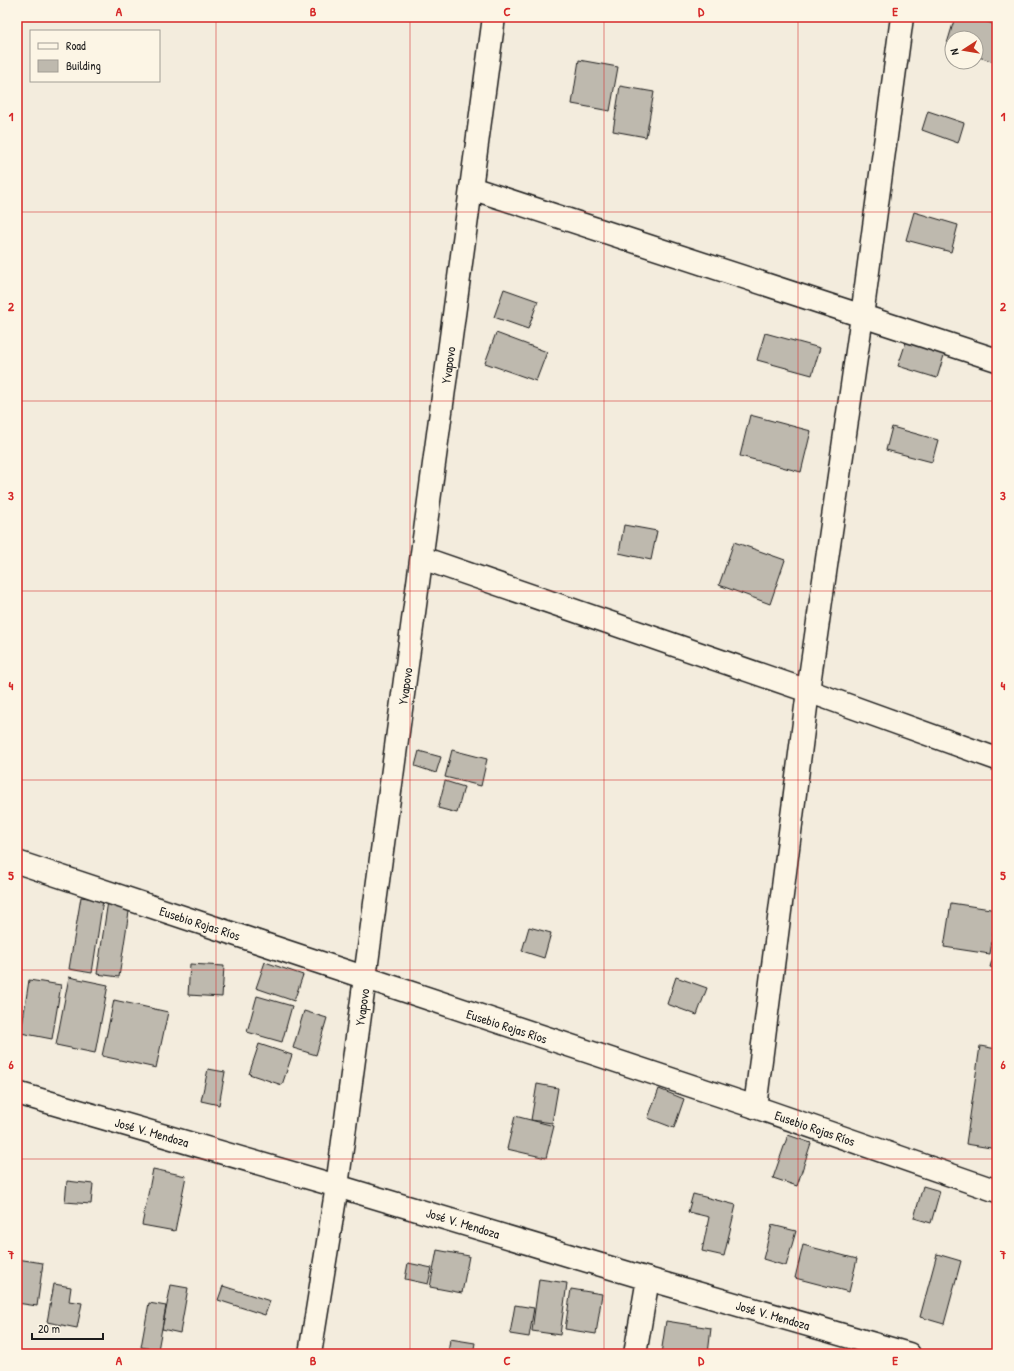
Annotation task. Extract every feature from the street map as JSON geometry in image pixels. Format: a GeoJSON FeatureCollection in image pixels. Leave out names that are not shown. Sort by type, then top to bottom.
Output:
{"type":"FeatureCollection","features":[{"type":"Feature","properties":{"kind":"street","name":"Yvapovo"},"geometry":{"type":"LineString","coordinates":[[310,1354],[337,1186],[366,979],[494,17]]}},
{"type":"Feature","properties":{"kind":"street"},"geometry":{"type":"LineString","coordinates":[[755,1107],[808,692],[862,316],[902,17]]}},
{"type":"Feature","properties":{"kind":"street"},"geometry":{"type":"LineString","coordinates":[[471,188],[997,360]]}},
{"type":"Feature","properties":{"kind":"street"},"geometry":{"type":"LineString","coordinates":[[422,558],[997,759]]}},
{"type":"Feature","properties":{"kind":"street","name":"Eusebio Rojas Ríos"},"geometry":{"type":"LineString","coordinates":[[17,862],[755,1107],[997,1191]]}},
{"type":"Feature","properties":{"kind":"street","name":"José V. Mendoza"},"geometry":{"type":"LineString","coordinates":[[17,1093],[337,1186],[648,1280],[909,1354]]}},
{"type":"Feature","properties":{"kind":"street"},"geometry":{"type":"LineString","coordinates":[[635,1354],[648,1280]]}},
{"type":"Feature","properties":{"kind":"building"},"geometry":{"type":"Polygon","coordinates":[[[955,17],[971,17],[997,25],[997,52],[994,62],[984,59],[984,30],[951,30],[955,17]]]}},
{"type":"Feature","properties":{"kind":"building"},"geometry":{"type":"Polygon","coordinates":[[[579,60],[618,67],[610,111],[572,104],[579,60]]]}},
{"type":"Feature","properties":{"kind":"building"},"geometry":{"type":"Polygon","coordinates":[[[620,86],[654,92],[646,137],[613,131],[620,86]]]}},
{"type":"Feature","properties":{"kind":"building"},"geometry":{"type":"Polygon","coordinates":[[[928,111],[964,123],[958,143],[922,130],[928,111]]]}},
{"type":"Feature","properties":{"kind":"building"},"geometry":{"type":"Polygon","coordinates":[[[914,212],[958,225],[951,252],[906,240],[914,212]]]}},
{"type":"Feature","properties":{"kind":"building"},"geometry":{"type":"Polygon","coordinates":[[[504,289],[538,301],[528,329],[494,317],[504,289]]]}},
{"type":"Feature","properties":{"kind":"building"},"geometry":{"type":"Polygon","coordinates":[[[496,333],[547,352],[536,381],[485,363],[496,333]]]}},
{"type":"Feature","properties":{"kind":"building"},"geometry":{"type":"Polygon","coordinates":[[[765,333],[820,348],[812,375],[757,360],[765,333]]]}},
{"type":"Feature","properties":{"kind":"building"},"geometry":{"type":"Polygon","coordinates":[[[908,336],[946,349],[937,378],[898,366],[908,336]]]}},
{"type":"Feature","properties":{"kind":"building"},"geometry":{"type":"Polygon","coordinates":[[[750,415],[811,431],[801,472],[740,456],[750,415]]]}},
{"type":"Feature","properties":{"kind":"building"},"geometry":{"type":"Polygon","coordinates":[[[892,427],[938,440],[932,462],[886,450],[892,427]]]}},
{"type":"Feature","properties":{"kind":"building"},"geometry":{"type":"Polygon","coordinates":[[[624,525],[657,531],[651,560],[619,553],[624,525]]]}},
{"type":"Feature","properties":{"kind":"building"},"geometry":{"type":"Polygon","coordinates":[[[734,542],[785,560],[770,604],[719,585],[734,542]]]}},
{"type":"Feature","properties":{"kind":"building"},"geometry":{"type":"Polygon","coordinates":[[[452,750],[487,759],[481,786],[445,777],[452,750]]]}},
{"type":"Feature","properties":{"kind":"building"},"geometry":{"type":"Polygon","coordinates":[[[419,751],[441,757],[436,773],[415,766],[419,751]]]}},
{"type":"Feature","properties":{"kind":"building"},"geometry":{"type":"Polygon","coordinates":[[[445,781],[464,787],[457,813],[438,808],[445,781]]]}},
{"type":"Feature","properties":{"kind":"building"},"geometry":{"type":"Polygon","coordinates":[[[81,897],[103,900],[92,973],[69,969],[81,897]]]}},
{"type":"Feature","properties":{"kind":"building"},"geometry":{"type":"Polygon","coordinates":[[[108,901],[130,905],[119,977],[97,974],[108,901]]]}},
{"type":"Feature","properties":{"kind":"building"},"geometry":{"type":"Polygon","coordinates":[[[951,903],[997,910],[990,954],[944,947],[951,903]]]}},
{"type":"Feature","properties":{"kind":"building"},"geometry":{"type":"Polygon","coordinates":[[[529,927],[551,933],[544,958],[522,951],[529,927]]]}},
{"type":"Feature","properties":{"kind":"building"},"geometry":{"type":"Polygon","coordinates":[[[994,954],[997,955],[997,969],[990,967],[994,954]]]}},
{"type":"Feature","properties":{"kind":"building"},"geometry":{"type":"Polygon","coordinates":[[[265,962],[303,975],[294,1001],[256,988],[265,962]]]}},
{"type":"Feature","properties":{"kind":"building"},"geometry":{"type":"Polygon","coordinates":[[[190,964],[224,966],[222,997],[188,995],[190,964]]]}},
{"type":"Feature","properties":{"kind":"building"},"geometry":{"type":"Polygon","coordinates":[[[69,977],[108,985],[95,1053],[56,1045],[69,977]]]}},
{"type":"Feature","properties":{"kind":"building"},"geometry":{"type":"Polygon","coordinates":[[[676,977],[707,988],[697,1015],[667,1004],[676,977]]]}},
{"type":"Feature","properties":{"kind":"building"},"geometry":{"type":"Polygon","coordinates":[[[29,980],[61,985],[52,1039],[21,1033],[29,980]]]}},
{"type":"Feature","properties":{"kind":"building"},"geometry":{"type":"Polygon","coordinates":[[[257,996],[292,1006],[282,1042],[247,1032],[257,996]]]}},
{"type":"Feature","properties":{"kind":"building"},"geometry":{"type":"Polygon","coordinates":[[[114,1000],[168,1012],[156,1068],[102,1056],[114,1000]]]}},
{"type":"Feature","properties":{"kind":"building"},"geometry":{"type":"Polygon","coordinates":[[[304,1011],[327,1018],[316,1055],[293,1048],[304,1011]]]}},
{"type":"Feature","properties":{"kind":"building"},"geometry":{"type":"Polygon","coordinates":[[[259,1044],[292,1055],[282,1085],[249,1074],[259,1044]]]}},
{"type":"Feature","properties":{"kind":"building"},"geometry":{"type":"Polygon","coordinates":[[[980,1046],[997,1049],[997,1149],[966,1144],[980,1046]]]}},
{"type":"Feature","properties":{"kind":"building"},"geometry":{"type":"Polygon","coordinates":[[[208,1069],[225,1072],[219,1105],[201,1101],[208,1069]]]}},
{"type":"Feature","properties":{"kind":"building"},"geometry":{"type":"Polygon","coordinates":[[[537,1084],[558,1088],[552,1123],[531,1120],[537,1084]]]}},
{"type":"Feature","properties":{"kind":"building"},"geometry":{"type":"Polygon","coordinates":[[[659,1089],[684,1099],[674,1128],[648,1118],[659,1089]]]}},
{"type":"Feature","properties":{"kind":"building"},"geometry":{"type":"Polygon","coordinates":[[[515,1116],[554,1126],[546,1158],[507,1149],[515,1116]]]}},
{"type":"Feature","properties":{"kind":"building"},"geometry":{"type":"Polygon","coordinates":[[[788,1135],[811,1143],[797,1186],[773,1178],[788,1135]]]}},
{"type":"Feature","properties":{"kind":"building"},"geometry":{"type":"Polygon","coordinates":[[[153,1169],[186,1176],[175,1231],[142,1225],[153,1169]]]}},
{"type":"Feature","properties":{"kind":"building"},"geometry":{"type":"Polygon","coordinates":[[[67,1181],[93,1184],[91,1204],[65,1202],[67,1181]]]}},
{"type":"Feature","properties":{"kind":"building"},"geometry":{"type":"Polygon","coordinates":[[[923,1186],[940,1191],[931,1223],[914,1218],[923,1186]]]}},
{"type":"Feature","properties":{"kind":"building"},"geometry":{"type":"Polygon","coordinates":[[[693,1194],[736,1205],[724,1256],[702,1251],[709,1217],[688,1212],[693,1194]]]}},
{"type":"Feature","properties":{"kind":"building"},"geometry":{"type":"Polygon","coordinates":[[[772,1225],[796,1231],[786,1266],[763,1259],[772,1225]]]}},
{"type":"Feature","properties":{"kind":"building"},"geometry":{"type":"Polygon","coordinates":[[[803,1245],[857,1259],[849,1292],[795,1278],[803,1245]]]}},
{"type":"Feature","properties":{"kind":"building"},"geometry":{"type":"Polygon","coordinates":[[[437,1250],[469,1256],[462,1293],[430,1287],[437,1250]]]}},
{"type":"Feature","properties":{"kind":"building"},"geometry":{"type":"Polygon","coordinates":[[[937,1254],[961,1261],[944,1324],[920,1317],[937,1254]]]}},
{"type":"Feature","properties":{"kind":"building"},"geometry":{"type":"Polygon","coordinates":[[[17,1259],[43,1263],[37,1306],[17,1303],[17,1259]]]}},
{"type":"Feature","properties":{"kind":"building"},"geometry":{"type":"Polygon","coordinates":[[[408,1263],[432,1268],[428,1284],[405,1279],[408,1263]]]}},
{"type":"Feature","properties":{"kind":"building"},"geometry":{"type":"Polygon","coordinates":[[[539,1279],[567,1283],[560,1335],[532,1331],[539,1279]]]}},
{"type":"Feature","properties":{"kind":"building"},"geometry":{"type":"Polygon","coordinates":[[[54,1284],[71,1287],[69,1301],[82,1303],[77,1328],[47,1322],[54,1284]]]}},
{"type":"Feature","properties":{"kind":"building"},"geometry":{"type":"Polygon","coordinates":[[[171,1285],[188,1288],[180,1333],[162,1329],[171,1285]]]}},
{"type":"Feature","properties":{"kind":"building"},"geometry":{"type":"Polygon","coordinates":[[[223,1286],[270,1301],[265,1315],[218,1300],[223,1286]]]}},
{"type":"Feature","properties":{"kind":"building"},"geometry":{"type":"Polygon","coordinates":[[[571,1289],[602,1294],[596,1334],[565,1329],[571,1289]]]}},
{"type":"Feature","properties":{"kind":"building"},"geometry":{"type":"Polygon","coordinates":[[[149,1303],[166,1306],[158,1350],[141,1347],[149,1303]]]}},
{"type":"Feature","properties":{"kind":"building"},"geometry":{"type":"Polygon","coordinates":[[[515,1305],[534,1308],[529,1337],[510,1334],[515,1305]]]}},
{"type":"Feature","properties":{"kind":"building"},"geometry":{"type":"Polygon","coordinates":[[[666,1321],[711,1328],[708,1354],[661,1354],[666,1321]]]}},
{"type":"Feature","properties":{"kind":"building"},"geometry":{"type":"Polygon","coordinates":[[[450,1339],[475,1343],[473,1354],[448,1354],[450,1339]]]}}]}
